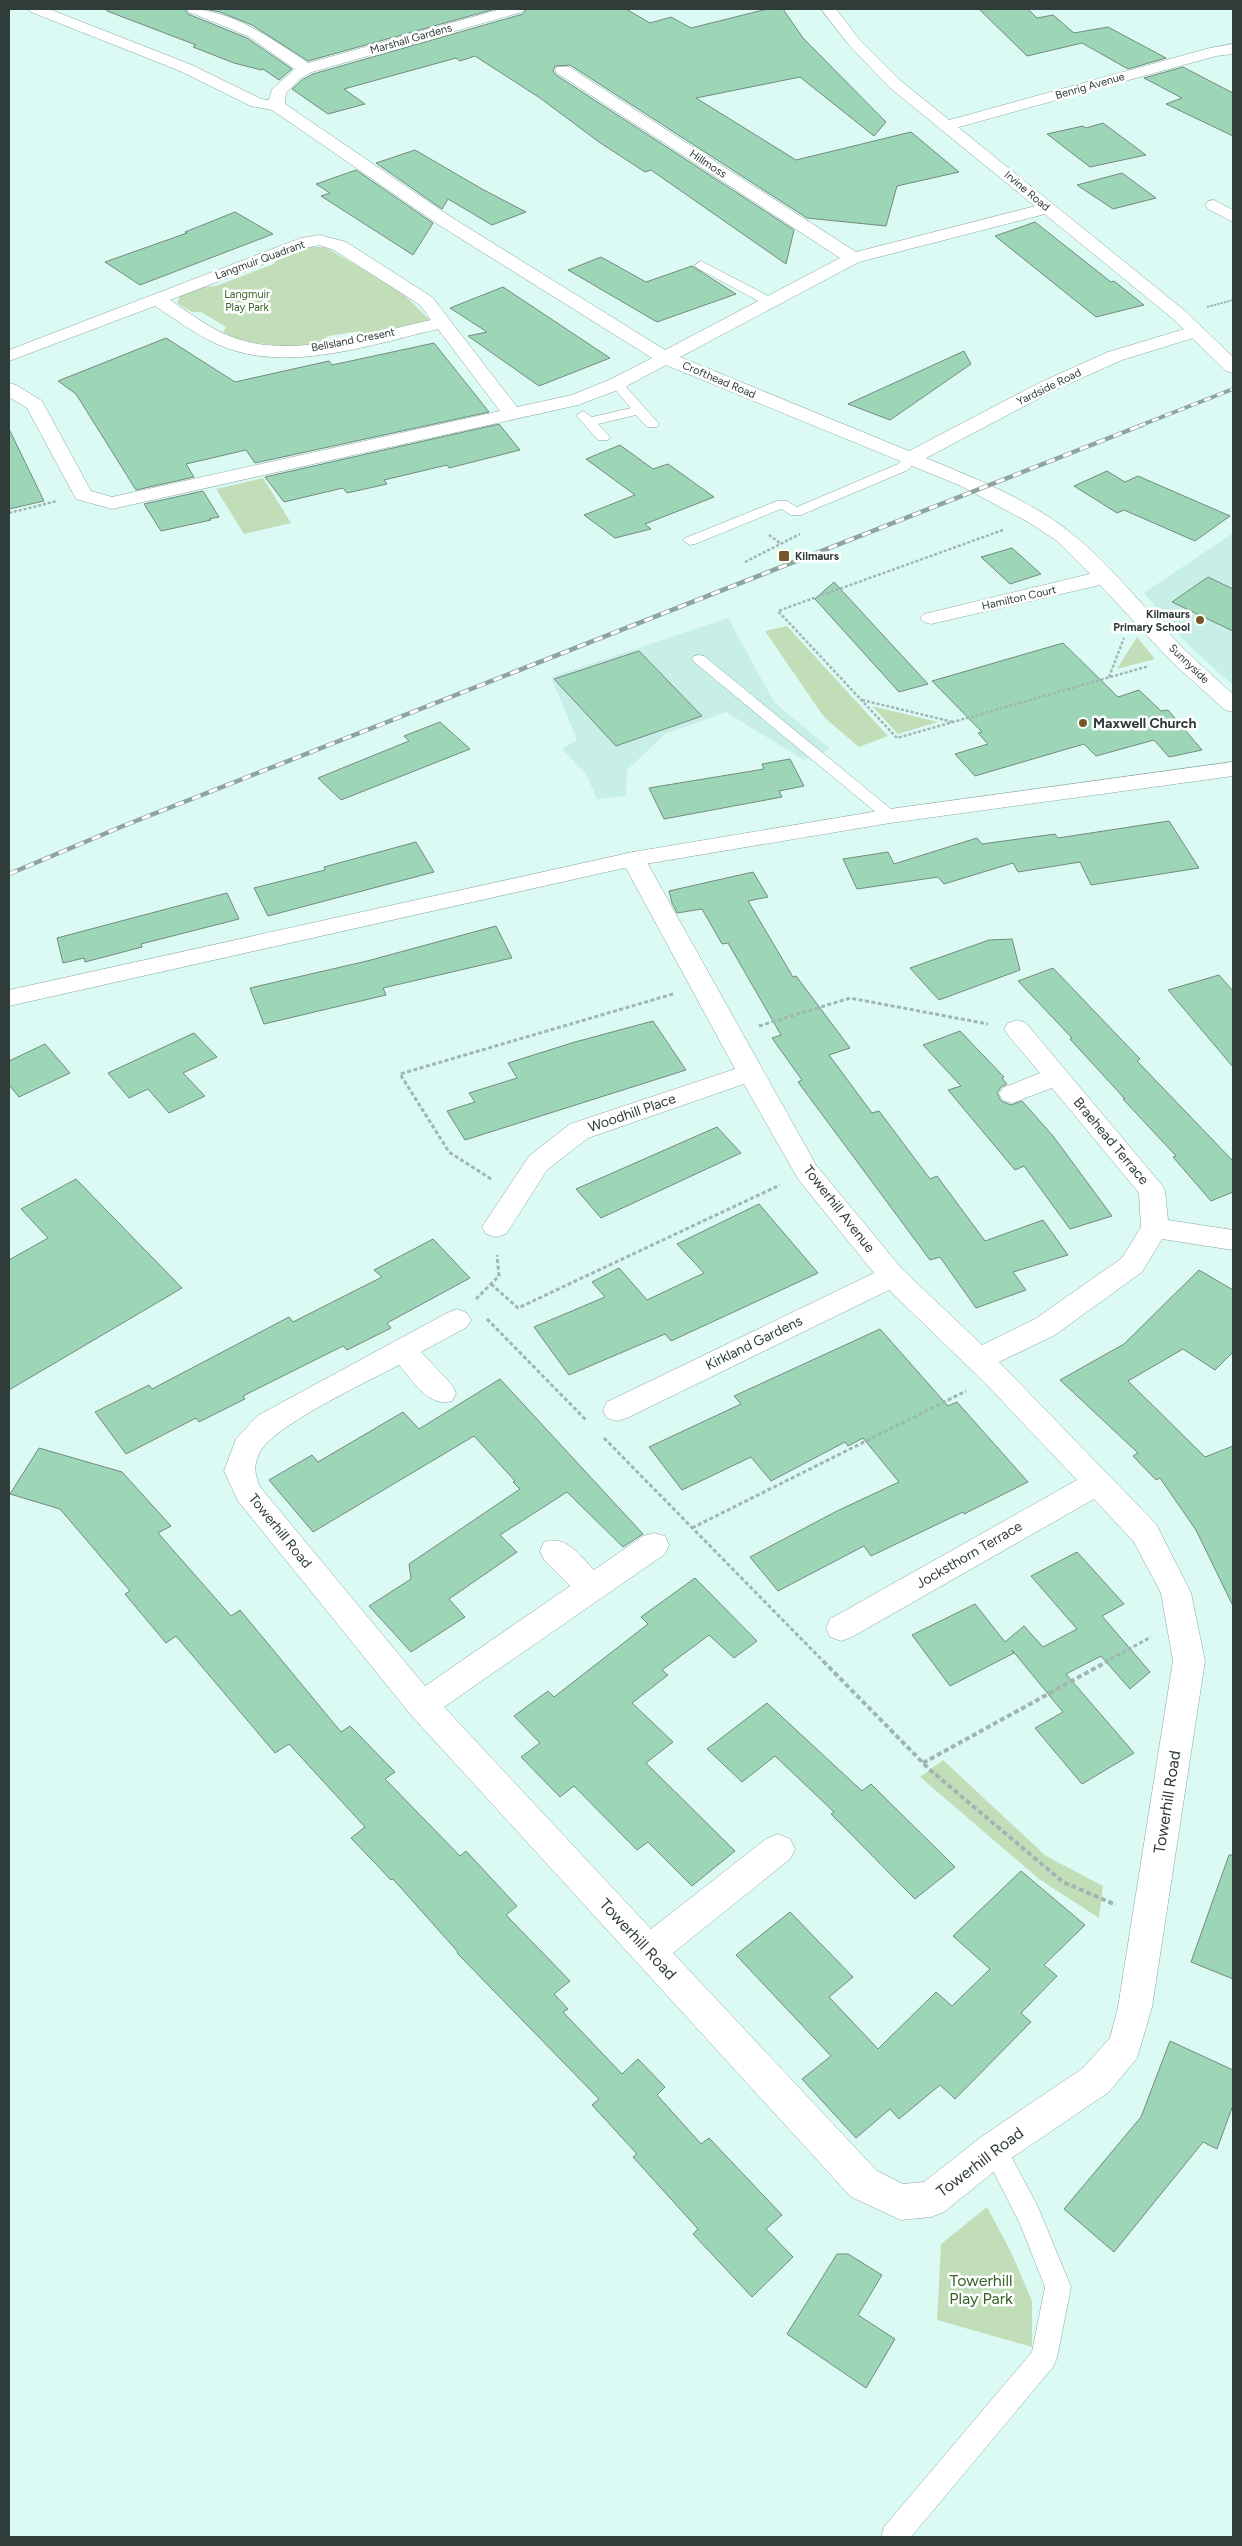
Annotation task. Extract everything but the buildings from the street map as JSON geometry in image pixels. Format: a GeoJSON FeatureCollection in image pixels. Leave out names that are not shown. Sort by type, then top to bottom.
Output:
{"type":"FeatureCollection","features":[{"type":"Feature","properties":{"kind":"street"},"geometry":{"type":"LineString","coordinates":[[36,9],[186,68],[257,102],[277,106]]}},
{"type":"Feature","properties":{"kind":"street"},"geometry":{"type":"LineString","coordinates":[[194,9],[253,33],[306,69]]}},
{"type":"Feature","properties":{"kind":"street","name":"Marshall Gardens"},"geometry":{"type":"LineString","coordinates":[[277,106],[278,92],[295,75],[306,69],[517,9]]}},
{"type":"Feature","properties":{"kind":"street","name":"Irvine Road"},"geometry":{"type":"LineString","coordinates":[[828,9],[854,42],[895,84],[948,125],[1178,314],[1194,332],[1233,367]]}},
{"type":"Feature","properties":{"kind":"street","name":"Benrig Avenue"},"geometry":{"type":"LineString","coordinates":[[948,125],[1215,51],[1233,49]]}},
{"type":"Feature","properties":{"kind":"street","name":"Hillmoss"},"geometry":{"type":"LineString","coordinates":[[563,70],[853,258]]}},
{"type":"Feature","properties":{"kind":"street","name":"Crofthead Road"},"geometry":{"type":"LineString","coordinates":[[277,106],[445,221],[665,358],[911,458],[986,491],[1035,518],[1064,537],[1106,577]]}},
{"type":"Feature","properties":{"kind":"street"},"geometry":{"type":"LineString","coordinates":[[1214,205],[1233,217]]}},
{"type":"Feature","properties":{"kind":"street"},"geometry":{"type":"LineString","coordinates":[[9,389],[35,405],[83,495],[112,503],[578,399],[616,384],[853,258],[1047,208]]}},
{"type":"Feature","properties":{"kind":"street","name":"Langmuir Quadrant"},"geometry":{"type":"LineString","coordinates":[[9,356],[301,243],[320,240],[340,246],[426,301],[512,413]]}},
{"type":"Feature","properties":{"kind":"street","name":"Bellsland Cresent"},"geometry":{"type":"LineString","coordinates":[[157,299],[226,342],[263,351],[317,349],[442,322]]}},
{"type":"Feature","properties":{"kind":"street","name":"Yardside Road"},"geometry":{"type":"LineString","coordinates":[[911,458],[1048,386],[1115,356],[1194,332]]}},
{"type":"Feature","properties":{"kind":"street","name":"Sunnyside"},"geometry":{"type":"LineString","coordinates":[[1106,577],[1180,657],[1233,705]]}},
{"type":"Feature","properties":{"kind":"street","name":"Hamilton Court"},"geometry":{"type":"LineString","coordinates":[[931,618],[1106,577]]}},
{"type":"Feature","properties":{"kind":"street"},"geometry":{"type":"LineString","coordinates":[[9,998],[633,859],[890,816],[1233,769]]}},
{"type":"Feature","properties":{"kind":"street","name":"Towerhill Avenue"},"geometry":{"type":"LineString","coordinates":[[633,859],[750,1074],[808,1172],[892,1276],[987,1368],[1097,1483]]}},
{"type":"Feature","properties":{"kind":"street","name":"Braehead Terrace"},"geometry":{"type":"LineString","coordinates":[[1017,1030],[1152,1191],[1155,1228]]}},
{"type":"Feature","properties":{"kind":"street","name":"Woodhill Place"},"geometry":{"type":"LineString","coordinates":[[496,1227],[538,1163],[579,1131],[750,1074]]}},
{"type":"Feature","properties":{"kind":"street"},"geometry":{"type":"LineString","coordinates":[[1012,1094],[1056,1077]]}},
{"type":"Feature","properties":{"kind":"street"},"geometry":{"type":"LineString","coordinates":[[987,1368],[1132,1265],[1155,1228],[1233,1240]]}},
{"type":"Feature","properties":{"kind":"street","name":"Kirkland Gardens"},"geometry":{"type":"LineString","coordinates":[[617,1410],[892,1276]]}},
{"type":"Feature","properties":{"kind":"street","name":"Towerhill Road"},"geometry":{"type":"LineString","coordinates":[[465,1312],[402,1350],[267,1424],[246,1447],[239,1471],[248,1493],[422,1705],[864,2184],[900,2202],[931,2199],[994,2149],[1096,2080],[1125,2046],[1135,2007],[1189,1661],[1176,1593],[1144,1533],[1097,1483]]}},
{"type":"Feature","properties":{"kind":"street"},"geometry":{"type":"LineString","coordinates":[[402,1350],[442,1393]]}},
{"type":"Feature","properties":{"kind":"street","name":"Jocksthorn Terrace"},"geometry":{"type":"LineString","coordinates":[[841,1628],[1097,1483]]}},
{"type":"Feature","properties":{"kind":"street"},"geometry":{"type":"LineString","coordinates":[[422,1705],[654,1545]]}},
{"type":"Feature","properties":{"kind":"street"},"geometry":{"type":"LineString","coordinates":[[555,1551],[592,1588]]}},
{"type":"Feature","properties":{"kind":"street"},"geometry":{"type":"LineString","coordinates":[[647,1949],[664,1940],[778,1850]]}},
{"type":"Feature","properties":{"kind":"lane"},"geometry":{"type":"LineString","coordinates":[[701,265],[770,302]]}},
{"type":"Feature","properties":{"kind":"lane"},"geometry":{"type":"LineString","coordinates":[[616,384],[652,424]]}},
{"type":"Feature","properties":{"kind":"lane"},"geometry":{"type":"LineString","coordinates":[[587,419],[640,410]]}},
{"type":"Feature","properties":{"kind":"lane"},"geometry":{"type":"LineString","coordinates":[[587,419],[602,437]]}},
{"type":"Feature","properties":{"kind":"lane"},"geometry":{"type":"LineString","coordinates":[[690,541],[782,504],[796,512],[903,467],[911,458]]}},
{"type":"Feature","properties":{"kind":"lane"},"geometry":{"type":"LineString","coordinates":[[698,659],[890,816]]}},
{"type":"Feature","properties":{"kind":"lane"},"geometry":{"type":"LineString","coordinates":[[894,2537],[1044,2358],[1058,2288],[1029,2216],[994,2149]]}},
{"type":"Feature","properties":{"kind":"path"},"geometry":{"type":"LineString","coordinates":[[9,513],[83,495]]}},
{"type":"Feature","properties":{"kind":"path"},"geometry":{"type":"LineString","coordinates":[[1035,518],[778,611],[897,738],[1180,657]]}},
{"type":"Feature","properties":{"kind":"path"},"geometry":{"type":"LineString","coordinates":[[763,531],[780,543]]}},
{"type":"Feature","properties":{"kind":"path"},"geometry":{"type":"LineString","coordinates":[[1109,677],[1136,608]]}},
{"type":"Feature","properties":{"kind":"path"},"geometry":{"type":"LineString","coordinates":[[861,700],[954,722]]}},
{"type":"Feature","properties":{"kind":"path"},"geometry":{"type":"LineString","coordinates":[[517,1195],[449,1152],[400,1074],[702,985]]}},
{"type":"Feature","properties":{"kind":"path"},"geometry":{"type":"LineString","coordinates":[[729,1034],[850,998],[1017,1030]]}},
{"type":"Feature","properties":{"kind":"path"},"geometry":{"type":"LineString","coordinates":[[491,1284],[518,1308],[808,1172]]}},
{"type":"Feature","properties":{"kind":"path"},"geometry":{"type":"LineString","coordinates":[[496,1227],[498,1276],[465,1312],[590,1424]]}},
{"type":"Feature","properties":{"kind":"path"},"geometry":{"type":"LineString","coordinates":[[692,1528],[987,1368]]}},
{"type":"Feature","properties":{"kind":"path"},"geometry":{"type":"LineString","coordinates":[[597,1430],[923,1763],[1063,1882],[1148,1920]]}},
{"type":"Feature","properties":{"kind":"path"},"geometry":{"type":"LineString","coordinates":[[923,1763],[1182,1620]]}},
{"type":"Feature","properties":{"kind":"shaded area","name":"Kilmaurs Primary School"},"geometry":{"type":"Polygon","coordinates":[[[1233,533],[1233,685],[1190,647],[1144,593],[1233,533]]]}},
{"type":"Feature","properties":{"kind":"shaded area"},"geometry":{"type":"Polygon","coordinates":[[[728,618],[774,702],[830,749],[804,760],[726,712],[665,734],[627,770],[626,796],[597,799],[586,774],[562,749],[577,740],[551,677],[728,618]]]}},
{"type":"Feature","properties":{"kind":"green space","name":"Langmuir Play Park"},"geometry":{"type":"Polygon","coordinates":[[[304,247],[325,247],[400,291],[432,322],[367,334],[360,331],[328,336],[320,343],[290,347],[241,341],[223,332],[226,327],[201,312],[192,312],[177,303],[180,296],[202,287],[216,286],[274,264],[277,257],[304,247]]]}},
{"type":"Feature","properties":{"kind":"green space"},"geometry":{"type":"Polygon","coordinates":[[[263,478],[291,523],[244,534],[216,489],[263,478]]]}},
{"type":"Feature","properties":{"kind":"green space"},"geometry":{"type":"Polygon","coordinates":[[[787,626],[888,736],[859,747],[824,717],[765,631],[787,626]]]}},
{"type":"Feature","properties":{"kind":"green space"},"geometry":{"type":"Polygon","coordinates":[[[1137,637],[1155,659],[1117,669],[1137,637]]]}},
{"type":"Feature","properties":{"kind":"green space"},"geometry":{"type":"Polygon","coordinates":[[[872,706],[938,722],[898,734],[872,706]]]}},
{"type":"Feature","properties":{"kind":"green space"},"geometry":{"type":"Polygon","coordinates":[[[943,1760],[1046,1856],[1103,1886],[1099,1918],[1039,1879],[920,1777],[943,1760]]]}},
{"type":"Feature","properties":{"kind":"green space","name":"Towerhill Play Park"},"geometry":{"type":"Polygon","coordinates":[[[987,2207],[1011,2252],[1032,2301],[1032,2347],[937,2320],[941,2244],[987,2207]]]}},
{"type":"Feature","properties":{"kind":"railway"},"geometry":{"type":"LineString","coordinates":[[1139,426],[1233,389]]}},
{"type":"Feature","properties":{"kind":"railway"},"geometry":{"type":"LineString","coordinates":[[9,874],[123,826],[1142,425]]}},
{"type":"Feature","properties":{"kind":"place","name":"Kilmaurs"},"geometry":{"type":"Point","coordinates":[784,556]}},
{"type":"Feature","properties":{"kind":"place","name":"Kilmaurs Primary School"},"geometry":{"type":"Point","coordinates":[1200,620]}},
{"type":"Feature","properties":{"kind":"place","name":"Maxwell Church"},"geometry":{"type":"Point","coordinates":[1083,723]}}]}
